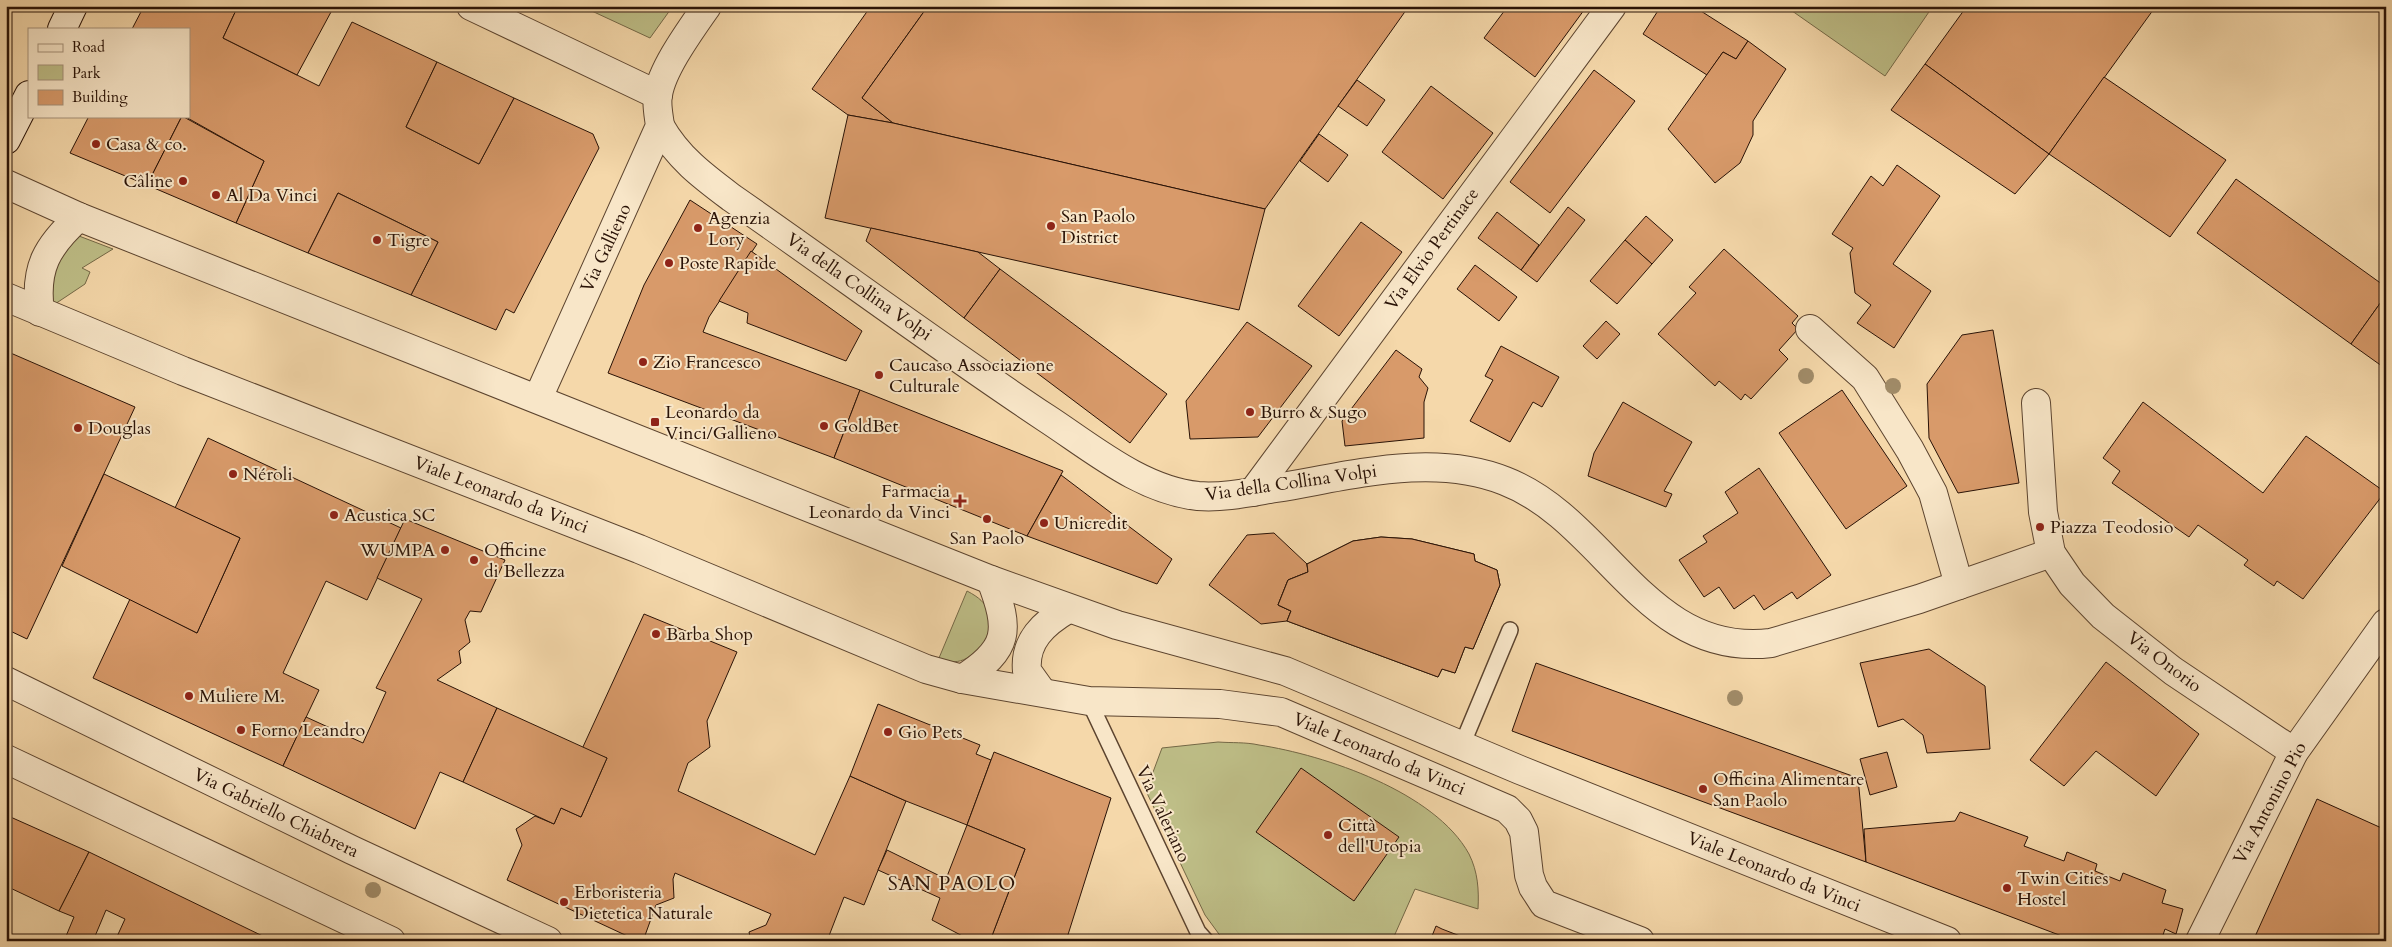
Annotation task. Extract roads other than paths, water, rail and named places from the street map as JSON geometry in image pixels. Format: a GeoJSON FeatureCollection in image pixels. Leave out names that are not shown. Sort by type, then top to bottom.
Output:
{"type":"FeatureCollection","features":[{"type":"Feature","properties":{"kind":"street"},"geometry":{"type":"LineString","coordinates":[[62,28],[73,6]]}},
{"type":"Feature","properties":{"kind":"street"},"geometry":{"type":"LineString","coordinates":[[470,6],[658,95],[668,69],[686,37],[707,6]]}},
{"type":"Feature","properties":{"kind":"street","name":"Via Elvio Pertinace"},"geometry":{"type":"LineString","coordinates":[[1253,492],[1612,6]]}},
{"type":"Feature","properties":{"kind":"street","name":"Via Gallieno"},"geometry":{"type":"LineString","coordinates":[[538,398],[660,126],[658,95]]}},
{"type":"Feature","properties":{"kind":"street"},"geometry":{"type":"LineString","coordinates":[[6,140],[28,97]]}},
{"type":"Feature","properties":{"kind":"street","name":"Via della Collina Volpi"},"geometry":{"type":"LineString","coordinates":[[660,126],[677,153],[703,177],[993,382],[1126,471],[1162,487],[1194,495],[1209,496],[1253,492],[1378,471],[1422,467],[1457,467],[1484,473],[1510,483],[1540,499],[1595,548],[1651,604],[1676,622],[1706,636],[1735,644],[1751,646],[1771,643],[1919,600],[1959,586]]}},
{"type":"Feature","properties":{"kind":"street","name":"Viale Leonardo da Vinci"},"geometry":{"type":"LineString","coordinates":[[6,184],[78,217],[538,398],[991,580],[1068,609],[1171,641],[1285,671],[1462,745],[1947,941]]}},
{"type":"Feature","properties":{"kind":"street"},"geometry":{"type":"LineString","coordinates":[[40,312],[38,283],[44,258],[52,245],[78,217]]}},
{"type":"Feature","properties":{"kind":"street","name":"Viale Leonardo da Vinci"},"geometry":{"type":"LineString","coordinates":[[6,297],[192,375],[638,549],[926,669],[962,679],[1089,701],[1220,704],[1282,712],[1375,750],[1507,809],[1518,820],[1524,832],[1529,875],[1533,887],[1544,904],[1640,941]]}},
{"type":"Feature","properties":{"kind":"street"},"geometry":{"type":"LineString","coordinates":[[1810,328],[1865,378],[1910,450],[1933,493],[1959,586],[2052,553],[2043,512],[2036,403]]}},
{"type":"Feature","properties":{"kind":"street","name":"Via Onorio"},"geometry":{"type":"LineString","coordinates":[[2052,553],[2072,584],[2088,601],[2136,643],[2173,671],[2294,752]]}},
{"type":"Feature","properties":{"kind":"street"},"geometry":{"type":"LineString","coordinates":[[962,679],[994,653],[1002,636],[1004,627],[1002,610],[991,580]]}},
{"type":"Feature","properties":{"kind":"street"},"geometry":{"type":"LineString","coordinates":[[1042,692],[1027,671],[1030,645],[1040,629],[1068,609]]}},
{"type":"Feature","properties":{"kind":"street","name":"Via Antonino Pio"},"geometry":{"type":"LineString","coordinates":[[2200,941],[2294,752],[2386,623]]}},
{"type":"Feature","properties":{"kind":"street","name":"Via Gabriello Chiabrera"},"geometry":{"type":"LineString","coordinates":[[6,681],[352,850],[548,941]]}},
{"type":"Feature","properties":{"kind":"street"},"geometry":{"type":"LineString","coordinates":[[6,758],[391,941]]}},
{"type":"Feature","properties":{"kind":"lane"},"geometry":{"type":"LineString","coordinates":[[1462,745],[1510,630]]}},
{"type":"Feature","properties":{"kind":"lane","name":"Via Valeriano"},"geometry":{"type":"LineString","coordinates":[[1089,701],[1198,932],[1206,941]]}},
{"type":"Feature","properties":{"kind":"place","name":"Casa & co."},"geometry":{"type":"Point","coordinates":[96,144]}},
{"type":"Feature","properties":{"kind":"place","name":"Câline"},"geometry":{"type":"Point","coordinates":[183,181]}},
{"type":"Feature","properties":{"kind":"place","name":"Al Da Vinci"},"geometry":{"type":"Point","coordinates":[216,195]}},
{"type":"Feature","properties":{"kind":"place","name":"San Paolo District"},"geometry":{"type":"Point","coordinates":[1051,226]}},
{"type":"Feature","properties":{"kind":"place","name":"Agenzia Lory"},"geometry":{"type":"Point","coordinates":[698,228]}},
{"type":"Feature","properties":{"kind":"place","name":"Tigre"},"geometry":{"type":"Point","coordinates":[377,240]}},
{"type":"Feature","properties":{"kind":"place","name":"Poste Rapide"},"geometry":{"type":"Point","coordinates":[669,263]}},
{"type":"Feature","properties":{"kind":"place","name":"Zio Francesco"},"geometry":{"type":"Point","coordinates":[643,362]}},
{"type":"Feature","properties":{"kind":"place","name":"Caucaso Associazione Culturale"},"geometry":{"type":"Point","coordinates":[879,375]}},
{"type":"Feature","properties":{"kind":"place","name":"Burro & Sugo"},"geometry":{"type":"Point","coordinates":[1250,412]}},
{"type":"Feature","properties":{"kind":"place","name":"Leonardo da Vinci/Gallieno"},"geometry":{"type":"Point","coordinates":[655,422]}},
{"type":"Feature","properties":{"kind":"place","name":"GoldBet"},"geometry":{"type":"Point","coordinates":[824,426]}},
{"type":"Feature","properties":{"kind":"place","name":"Douglas"},"geometry":{"type":"Point","coordinates":[78,428]}},
{"type":"Feature","properties":{"kind":"place","name":"Néroli"},"geometry":{"type":"Point","coordinates":[233,474]}},
{"type":"Feature","properties":{"kind":"place","name":"Farmacia Leonardo da Vinci"},"geometry":{"type":"Point","coordinates":[960,501]}},
{"type":"Feature","properties":{"kind":"place","name":"Acustica SC"},"geometry":{"type":"Point","coordinates":[334,515]}},
{"type":"Feature","properties":{"kind":"place","name":"San Paolo"},"geometry":{"type":"Point","coordinates":[987,519]}},
{"type":"Feature","properties":{"kind":"place","name":"Unicredit"},"geometry":{"type":"Point","coordinates":[1044,523]}},
{"type":"Feature","properties":{"kind":"place","name":"Piazza Teodosio"},"geometry":{"type":"Point","coordinates":[2040,527]}},
{"type":"Feature","properties":{"kind":"place","name":"WUMPA"},"geometry":{"type":"Point","coordinates":[445,550]}},
{"type":"Feature","properties":{"kind":"place","name":"Officine di Bellezza"},"geometry":{"type":"Point","coordinates":[474,560]}},
{"type":"Feature","properties":{"kind":"place","name":"Barba Shop"},"geometry":{"type":"Point","coordinates":[656,634]}},
{"type":"Feature","properties":{"kind":"place","name":"Muliere M."},"geometry":{"type":"Point","coordinates":[189,696]}},
{"type":"Feature","properties":{"kind":"place","name":"Forno Leandro"},"geometry":{"type":"Point","coordinates":[241,730]}},
{"type":"Feature","properties":{"kind":"place","name":"Gio Pets"},"geometry":{"type":"Point","coordinates":[888,732]}},
{"type":"Feature","properties":{"kind":"place","name":"Officina Alimentare San Paolo"},"geometry":{"type":"Point","coordinates":[1703,789]}},
{"type":"Feature","properties":{"kind":"place","name":"Città dell'Utopia"},"geometry":{"type":"Point","coordinates":[1328,835]}},
{"type":"Feature","properties":{"kind":"place","name":"Twin Cities Hostel"},"geometry":{"type":"Point","coordinates":[2007,888]}},
{"type":"Feature","properties":{"kind":"place","name":"Erboristeria Dietetica Naturale"},"geometry":{"type":"Point","coordinates":[564,902]}},
{"type":"Feature","properties":{"kind":"district","name":"SAN PAOLO"},"geometry":{"type":"Point","coordinates":[952,883]}}]}
